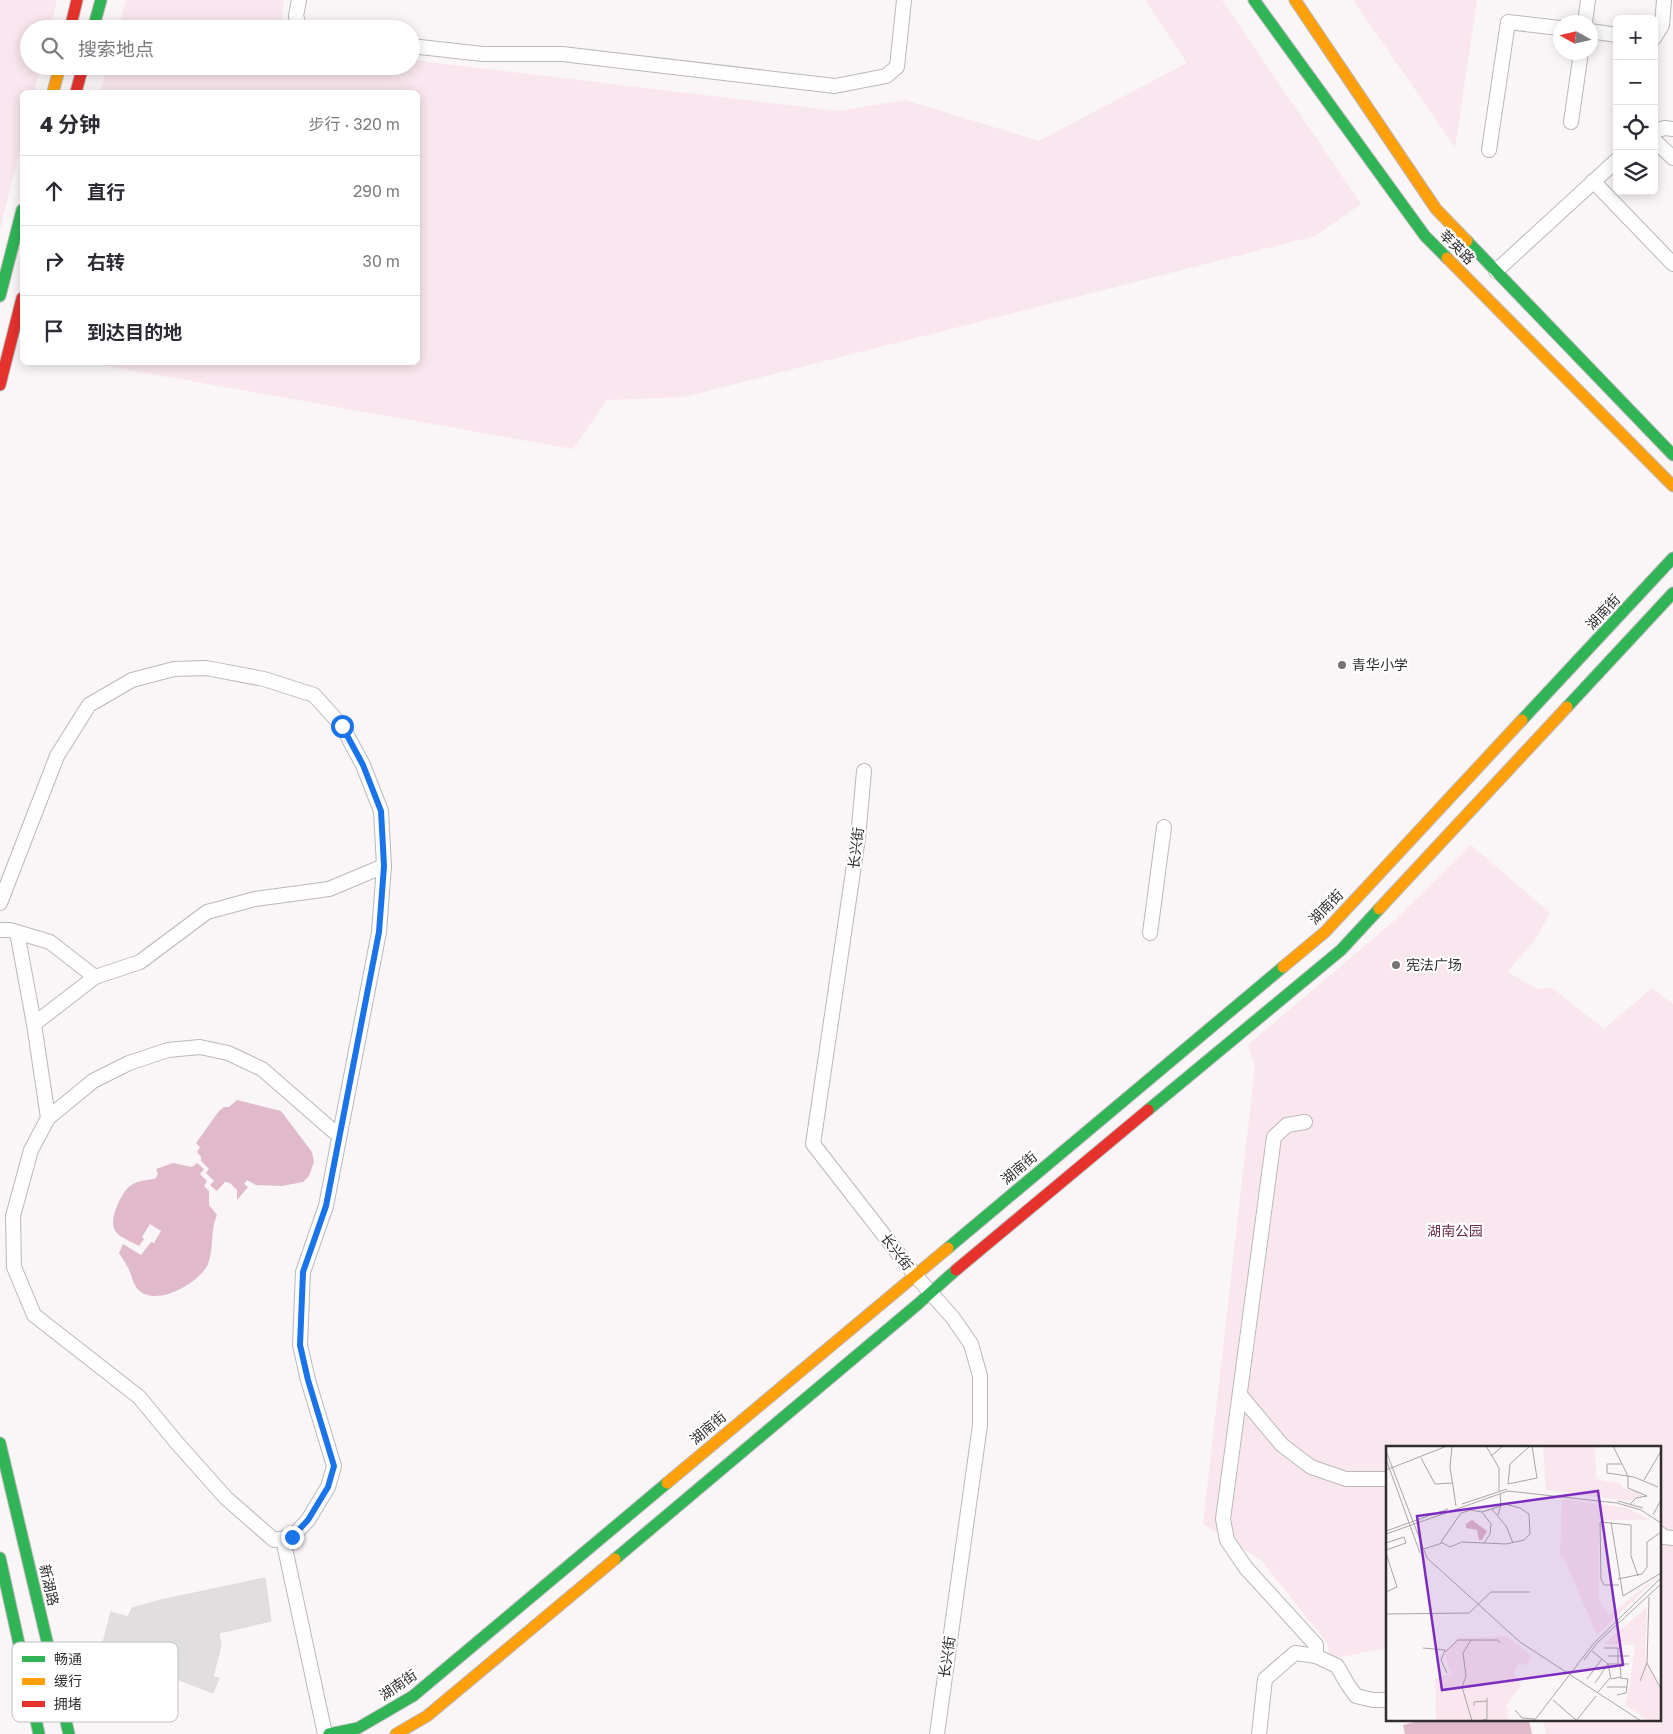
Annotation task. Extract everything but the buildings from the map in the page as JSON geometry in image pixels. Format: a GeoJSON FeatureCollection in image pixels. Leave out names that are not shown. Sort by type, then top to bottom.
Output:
{"type":"FeatureCollection","features":[{"type":"Feature","properties":{"kind":"main road"},"geometry":{"type":"LineString","coordinates":[[72,20],[77,0]]}},
{"type":"Feature","properties":{"kind":"main road"},"geometry":{"type":"LineString","coordinates":[[95,20],[100,0]]}},
{"type":"Feature","properties":{"kind":"main road","name":"莘英路"},"geometry":{"type":"LineString","coordinates":[[1254,0],[1425,236],[1673,486]]}},
{"type":"Feature","properties":{"kind":"main road","name":"莘英路"},"geometry":{"type":"LineString","coordinates":[[1295,0],[1436,209],[1673,455]]}},
{"type":"Feature","properties":{"kind":"main road"},"geometry":{"type":"LineString","coordinates":[[54,90],[58,75]]}},
{"type":"Feature","properties":{"kind":"main road"},"geometry":{"type":"LineString","coordinates":[[77,90],[81,75]]}},
{"type":"Feature","properties":{"kind":"main road"},"geometry":{"type":"LineString","coordinates":[[0,296],[20,218]]}},
{"type":"Feature","properties":{"kind":"main road"},"geometry":{"type":"LineString","coordinates":[[0,384],[20,306]]}},
{"type":"Feature","properties":{"kind":"main road","name":"湖南街"},"geometry":{"type":"LineString","coordinates":[[327,1734],[358,1728],[413,1696],[1325,932],[1673,558]]}},
{"type":"Feature","properties":{"kind":"main road"},"geometry":{"type":"LineString","coordinates":[[396,1734],[427,1716],[918,1304],[931,1291],[1341,950],[1673,594]]}},
{"type":"Feature","properties":{"kind":"main road","name":"新湖路"},"geometry":{"type":"LineString","coordinates":[[0,1443],[47,1642]]}},
{"type":"Feature","properties":{"kind":"main road"},"geometry":{"type":"LineString","coordinates":[[0,1558],[19,1642]]}},
{"type":"Feature","properties":{"kind":"street"},"geometry":{"type":"LineString","coordinates":[[297,20],[296,16],[300,0]]}},
{"type":"Feature","properties":{"kind":"street"},"geometry":{"type":"LineString","coordinates":[[420,47],[482,54],[562,54],[835,86],[886,76],[898,67],[904,0]]}},
{"type":"Feature","properties":{"kind":"street"},"geometry":{"type":"LineString","coordinates":[[1586,15],[1588,0]]}},
{"type":"Feature","properties":{"kind":"street"},"geometry":{"type":"LineString","coordinates":[[1658,33],[1667,22],[1664,0]]}},
{"type":"Feature","properties":{"kind":"street"},"geometry":{"type":"LineString","coordinates":[[1489,150],[1508,22],[1553,27]]}},
{"type":"Feature","properties":{"kind":"street"},"geometry":{"type":"LineString","coordinates":[[1598,32],[1613,34]]}},
{"type":"Feature","properties":{"kind":"street"},"geometry":{"type":"LineString","coordinates":[[1571,122],[1580,60]]}},
{"type":"Feature","properties":{"kind":"street"},"geometry":{"type":"LineString","coordinates":[[1658,131],[1673,129]]}},
{"type":"Feature","properties":{"kind":"street"},"geometry":{"type":"LineString","coordinates":[[1658,144],[1673,158]]}},
{"type":"Feature","properties":{"kind":"street"},"geometry":{"type":"LineString","coordinates":[[1496,271],[1613,164]]}},
{"type":"Feature","properties":{"kind":"street"},"geometry":{"type":"LineString","coordinates":[[1594,181],[1673,264]]}},
{"type":"Feature","properties":{"kind":"street"},"geometry":{"type":"LineString","coordinates":[[0,903],[57,756],[89,705],[132,680],[174,669],[206,668],[264,679],[314,695],[342,726],[366,774],[381,811],[384,866],[379,932],[326,1206],[303,1272],[300,1345],[308,1380],[334,1466],[328,1487],[308,1520],[292,1537],[274,1540],[226,1498],[139,1397],[34,1316],[14,1267],[13,1216],[31,1150],[48,1118],[93,1081],[130,1063],[168,1050],[200,1047],[228,1053],[262,1069],[339,1136]]}},
{"type":"Feature","properties":{"kind":"street","name":"长兴街"},"geometry":{"type":"LineString","coordinates":[[864,771],[858,838],[814,1144],[914,1275],[931,1291],[953,1318],[970,1344],[980,1376],[980,1425],[937,1734]]}},
{"type":"Feature","properties":{"kind":"street"},"geometry":{"type":"LineString","coordinates":[[1150,933],[1164,827]]}},
{"type":"Feature","properties":{"kind":"street"},"geometry":{"type":"LineString","coordinates":[[34,1024],[95,977],[140,962],[207,912],[255,900],[329,889],[384,866]]}},
{"type":"Feature","properties":{"kind":"street"},"geometry":{"type":"LineString","coordinates":[[0,930],[17,932],[50,942],[95,977]]}},
{"type":"Feature","properties":{"kind":"street"},"geometry":{"type":"LineString","coordinates":[[17,932],[34,1024],[48,1118]]}},
{"type":"Feature","properties":{"kind":"street"},"geometry":{"type":"LineString","coordinates":[[1305,1122],[1287,1125],[1274,1137],[1223,1519],[1227,1540],[1246,1568],[1316,1645],[1316,1656]]}},
{"type":"Feature","properties":{"kind":"street"},"geometry":{"type":"LineString","coordinates":[[1240,1395],[1282,1445],[1311,1468],[1346,1479],[1386,1479]]}},
{"type":"Feature","properties":{"kind":"street"},"geometry":{"type":"LineString","coordinates":[[1660,1534],[1664,1537],[1673,1538]]}},
{"type":"Feature","properties":{"kind":"street"},"geometry":{"type":"LineString","coordinates":[[283,1539],[327,1734]]}},
{"type":"Feature","properties":{"kind":"street"},"geometry":{"type":"LineString","coordinates":[[1259,1734],[1265,1679],[1295,1653],[1316,1656],[1337,1666],[1356,1696],[1373,1700],[1386,1700]]}},
{"type":"Feature","properties":{"kind":"green space"},"geometry":{"type":"Polygon","coordinates":[[[0,0],[57,0],[52,20],[20,20],[20,75],[39,75],[35,90],[20,90],[20,149],[0,229],[0,0]]]}},
{"type":"Feature","properties":{"kind":"green space"},"geometry":{"type":"Polygon","coordinates":[[[126,0],[284,0],[281,20],[120,20],[126,0]]]}},
{"type":"Feature","properties":{"kind":"green space"},"geometry":{"type":"Polygon","coordinates":[[[1145,0],[1222,0],[1361,204],[1315,236],[684,397],[607,400],[573,449],[101,365],[420,365],[420,90],[101,90],[105,75],[420,75],[420,61],[838,111],[905,100],[1039,141],[1187,63],[1145,0]]]}},
{"type":"Feature","properties":{"kind":"green space"},"geometry":{"type":"Polygon","coordinates":[[[1353,0],[1477,0],[1455,147],[1353,0]]]}},
{"type":"Feature","properties":{"kind":"green space","name":"湖南公园"},"geometry":{"type":"Polygon","coordinates":[[[1471,845],[1550,913],[1535,940],[1507,972],[1537,989],[1552,988],[1604,1029],[1652,988],[1673,1004],[1673,1734],[1546,1734],[1543,1722],[1660,1722],[1660,1446],[1386,1446],[1386,1648],[1330,1659],[1328,1644],[1261,1560],[1203,1524],[1255,1066],[1248,1045],[1395,920],[1471,845]]]}},
{"type":"Feature","properties":{"kind":"shaded area"},"geometry":{"type":"Polygon","coordinates":[[[237,1100],[281,1111],[312,1152],[314,1162],[309,1176],[303,1182],[282,1186],[256,1185],[247,1180],[244,1184],[248,1187],[237,1200],[237,1190],[230,1183],[225,1182],[217,1191],[210,1185],[214,1181],[206,1173],[209,1169],[201,1161],[201,1157],[197,1152],[200,1147],[196,1143],[219,1111],[224,1107],[229,1107],[237,1100]]]}},
{"type":"Feature","properties":{"kind":"shaded area"},"geometry":{"type":"Polygon","coordinates":[[[173,1163],[192,1167],[197,1163],[204,1169],[200,1174],[207,1181],[204,1186],[209,1191],[209,1205],[217,1215],[213,1227],[210,1258],[203,1272],[175,1292],[153,1296],[143,1293],[136,1287],[119,1253],[123,1244],[141,1255],[151,1242],[154,1243],[161,1231],[150,1224],[139,1246],[116,1232],[113,1222],[114,1215],[119,1201],[130,1186],[140,1181],[156,1178],[158,1174],[156,1169],[173,1163]]]}},
{"type":"Feature","properties":{"kind":"shaded area"},"geometry":{"type":"Polygon","coordinates":[[[1414,1722],[1529,1722],[1532,1734],[1405,1734],[1403,1725],[1414,1722]]]}},
{"type":"Feature","properties":{"kind":"traffic: fast"},"geometry":{"type":"LineString","coordinates":[[95,20],[101,0]]}},
{"type":"Feature","properties":{"kind":"traffic: fast"},"geometry":{"type":"LineString","coordinates":[[1254,0],[1425,236],[1447,258]]}},
{"type":"Feature","properties":{"kind":"traffic: fast"},"geometry":{"type":"LineString","coordinates":[[0,296],[20,218]]}},
{"type":"Feature","properties":{"kind":"traffic: fast"},"geometry":{"type":"LineString","coordinates":[[1467,241],[1673,455]]}},
{"type":"Feature","properties":{"kind":"traffic: fast"},"geometry":{"type":"LineString","coordinates":[[1522,720],[1673,558]]}},
{"type":"Feature","properties":{"kind":"traffic: fast"},"geometry":{"type":"LineString","coordinates":[[1567,707],[1673,593]]}},
{"type":"Feature","properties":{"kind":"traffic: fast"},"geometry":{"type":"LineString","coordinates":[[1148,1110],[1341,950],[1379,909]]}},
{"type":"Feature","properties":{"kind":"traffic: fast"},"geometry":{"type":"LineString","coordinates":[[948,1248],[1283,967]]}},
{"type":"Feature","properties":{"kind":"traffic: fast"},"geometry":{"type":"LineString","coordinates":[[615,1559],[956,1270]]}},
{"type":"Feature","properties":{"kind":"traffic: fast"},"geometry":{"type":"LineString","coordinates":[[0,1443],[47,1642]]}},
{"type":"Feature","properties":{"kind":"traffic: fast"},"geometry":{"type":"LineString","coordinates":[[329,1734],[358,1728],[413,1696],[667,1483]]}},
{"type":"Feature","properties":{"kind":"traffic: fast"},"geometry":{"type":"LineString","coordinates":[[0,1558],[19,1642]]}},
{"type":"Feature","properties":{"kind":"traffic: fast"},"geometry":{"type":"LineString","coordinates":[[36,1722],[39,1734]]}},
{"type":"Feature","properties":{"kind":"traffic: fast"},"geometry":{"type":"LineString","coordinates":[[66,1722],[69,1734]]}},
{"type":"Feature","properties":{"kind":"traffic: slow"},"geometry":{"type":"LineString","coordinates":[[1295,0],[1436,209],[1467,241]]}},
{"type":"Feature","properties":{"kind":"traffic: slow"},"geometry":{"type":"LineString","coordinates":[[54,90],[58,75]]}},
{"type":"Feature","properties":{"kind":"traffic: slow"},"geometry":{"type":"LineString","coordinates":[[1447,258],[1673,486]]}},
{"type":"Feature","properties":{"kind":"traffic: slow"},"geometry":{"type":"LineString","coordinates":[[1379,909],[1567,707]]}},
{"type":"Feature","properties":{"kind":"traffic: slow"},"geometry":{"type":"LineString","coordinates":[[1283,967],[1325,932],[1522,720]]}},
{"type":"Feature","properties":{"kind":"traffic: slow"},"geometry":{"type":"LineString","coordinates":[[667,1483],[948,1248]]}},
{"type":"Feature","properties":{"kind":"traffic: slow"},"geometry":{"type":"LineString","coordinates":[[396,1734],[427,1716],[615,1559]]}},
{"type":"Feature","properties":{"kind":"traffic: jam"},"geometry":{"type":"LineString","coordinates":[[72,20],[77,0]]}},
{"type":"Feature","properties":{"kind":"traffic: jam"},"geometry":{"type":"LineString","coordinates":[[77,90],[81,75]]}},
{"type":"Feature","properties":{"kind":"traffic: jam"},"geometry":{"type":"LineString","coordinates":[[0,385],[20,306]]}},
{"type":"Feature","properties":{"kind":"traffic: jam"},"geometry":{"type":"LineString","coordinates":[[956,1270],[1148,1110]]}},
{"type":"Feature","properties":{"kind":"place","name":"青华小学"},"geometry":{"type":"Point","coordinates":[1342,665]}},
{"type":"Feature","properties":{"kind":"place","name":"宪法广场"},"geometry":{"type":"Point","coordinates":[1396,965]}},
{"type":"Feature","properties":{"kind":"route"},"geometry":{"type":"LineString","coordinates":[[292,1537],[308,1520],[328,1487],[334,1466],[308,1380],[300,1345],[303,1272],[326,1206],[379,932],[384,866],[381,811],[363,765],[342,726]]}}]}
